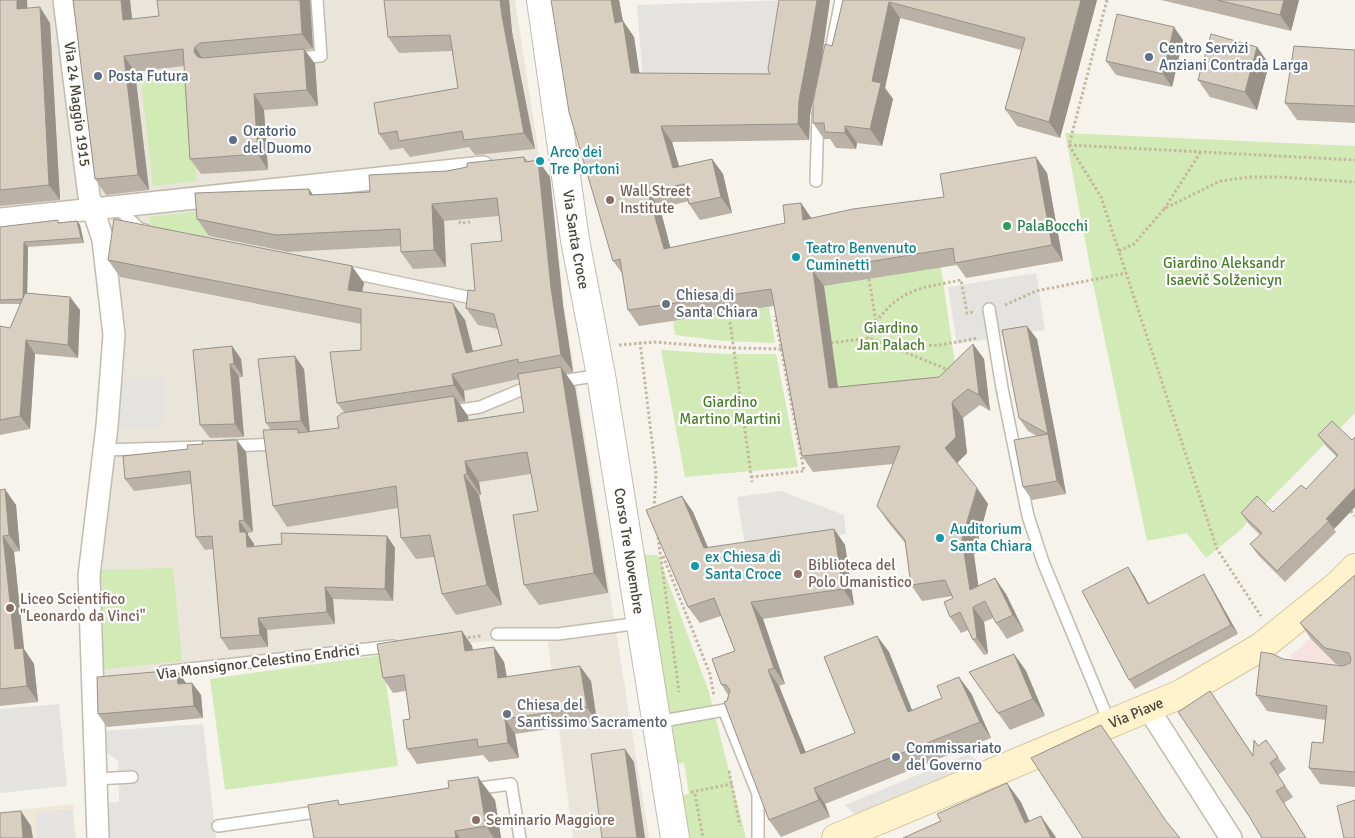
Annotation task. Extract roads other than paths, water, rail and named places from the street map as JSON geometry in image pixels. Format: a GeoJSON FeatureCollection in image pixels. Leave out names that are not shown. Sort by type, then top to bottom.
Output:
{"type":"FeatureCollection","features":[{"type":"Feature","properties":{"kind":"main road","name":"Via Piave"},"geometry":{"type":"LineString","coordinates":[[836,838],[1181,694],[1267,651],[1355,568]]}},
{"type":"Feature","properties":{"kind":"street","name":"Via 24 Maggio 1915"},"geometry":{"type":"LineString","coordinates":[[64,0],[88,187],[94,208]]}},
{"type":"Feature","properties":{"kind":"street","name":"Via Santa Croce"},"geometry":{"type":"LineString","coordinates":[[541,0],[575,240],[601,375],[617,479]]}},
{"type":"Feature","properties":{"kind":"street"},"geometry":{"type":"LineString","coordinates":[[0,219],[500,165]]}},
{"type":"Feature","properties":{"kind":"street"},"geometry":{"type":"LineString","coordinates":[[94,208],[103,240],[114,335],[114,360],[90,556],[97,680],[96,779],[98,838]]}},
{"type":"Feature","properties":{"kind":"street","name":"Corso Tre Novembre"},"geometry":{"type":"LineString","coordinates":[[617,479],[640,623],[669,720],[675,838]]}},
{"type":"Feature","properties":{"kind":"street"},"geometry":{"type":"LineString","coordinates":[[1148,708],[1231,838]]}},
{"type":"Feature","properties":{"kind":"lane"},"geometry":{"type":"LineString","coordinates":[[282,60],[321,56],[317,0]]}},
{"type":"Feature","properties":{"kind":"lane"},"geometry":{"type":"LineString","coordinates":[[827,68],[841,0]]}},
{"type":"Feature","properties":{"kind":"lane"},"geometry":{"type":"LineString","coordinates":[[816,181],[817,117],[821,98]]}},
{"type":"Feature","properties":{"kind":"lane"},"geometry":{"type":"LineString","coordinates":[[115,206],[140,229],[159,233]]}},
{"type":"Feature","properties":{"kind":"lane"},"geometry":{"type":"LineString","coordinates":[[332,269],[477,299]]}},
{"type":"Feature","properties":{"kind":"lane"},"geometry":{"type":"LineString","coordinates":[[989,309],[1028,516],[1043,562],[1110,724]]}},
{"type":"Feature","properties":{"kind":"lane"},"geometry":{"type":"LineString","coordinates":[[441,413],[480,407],[523,389],[601,375]]}},
{"type":"Feature","properties":{"kind":"lane"},"geometry":{"type":"LineString","coordinates":[[104,450],[293,443]]}},
{"type":"Feature","properties":{"kind":"lane","name":"Corso Tre Novembre"},"geometry":{"type":"LineString","coordinates":[[497,634],[558,634],[640,623]]}},
{"type":"Feature","properties":{"kind":"lane","name":"Via Monsignor Celestino Endrici"},"geometry":{"type":"LineString","coordinates":[[148,674],[394,646]]}},
{"type":"Feature","properties":{"kind":"lane"},"geometry":{"type":"LineString","coordinates":[[669,720],[725,710],[758,794],[758,838]]}},
{"type":"Feature","properties":{"kind":"lane"},"geometry":{"type":"LineString","coordinates":[[96,779],[132,777]]}},
{"type":"Feature","properties":{"kind":"lane"},"geometry":{"type":"LineString","coordinates":[[458,791],[511,784],[520,838]]}},
{"type":"Feature","properties":{"kind":"lane"},"geometry":{"type":"LineString","coordinates":[[218,826],[338,809]]}},
{"type":"Feature","properties":{"kind":"place","name":"Centro Servizi Anziani Contrada Larga"},"geometry":{"type":"Point","coordinates":[1149,57]}},
{"type":"Feature","properties":{"kind":"place","name":"Posta Futura"},"geometry":{"type":"Point","coordinates":[98,76]}},
{"type":"Feature","properties":{"kind":"place","name":"Oratorio del Duomo"},"geometry":{"type":"Point","coordinates":[233,140]}},
{"type":"Feature","properties":{"kind":"place","name":"Arco dei Tre Portoni"},"geometry":{"type":"Point","coordinates":[540,161]}},
{"type":"Feature","properties":{"kind":"place","name":"Wall Street Institute"},"geometry":{"type":"Point","coordinates":[610,200]}},
{"type":"Feature","properties":{"kind":"place","name":"PalaBocchi"},"geometry":{"type":"Point","coordinates":[1007,226]}},
{"type":"Feature","properties":{"kind":"place","name":"Teatro Benvenuto Cuminetti"},"geometry":{"type":"Point","coordinates":[796,257]}},
{"type":"Feature","properties":{"kind":"place","name":"Chiesa di Santa Chiara"},"geometry":{"type":"Point","coordinates":[666,304]}},
{"type":"Feature","properties":{"kind":"place","name":"Auditorium Santa Chiara"},"geometry":{"type":"Point","coordinates":[940,538]}},
{"type":"Feature","properties":{"kind":"place","name":"ex Chiesa di Santa Croce"},"geometry":{"type":"Point","coordinates":[695,566]}},
{"type":"Feature","properties":{"kind":"place","name":"Biblioteca del Polo Umanistico"},"geometry":{"type":"Point","coordinates":[798,574]}},
{"type":"Feature","properties":{"kind":"place","name":"Liceo Scientifico \"Leonardo da Vinci\""},"geometry":{"type":"Point","coordinates":[10,608]}},
{"type":"Feature","properties":{"kind":"place","name":"Chiesa del Santissimo Sacramento"},"geometry":{"type":"Point","coordinates":[507,714]}},
{"type":"Feature","properties":{"kind":"place","name":"Commissariato del Governo"},"geometry":{"type":"Point","coordinates":[896,757]}},
{"type":"Feature","properties":{"kind":"place","name":"Seminario Maggiore"},"geometry":{"type":"Point","coordinates":[476,820]}},
{"type":"Feature","properties":{"kind":"park label","name":"Giardino Aleksandr Isaevič Solženicyn"},"geometry":{"type":"Point","coordinates":[1224,272]}},
{"type":"Feature","properties":{"kind":"park label","name":"Giardino Jan Palach"},"geometry":{"type":"Point","coordinates":[891,336]}},
{"type":"Feature","properties":{"kind":"park label","name":"Giardino Martino Martini"},"geometry":{"type":"Point","coordinates":[730,410]}}]}
